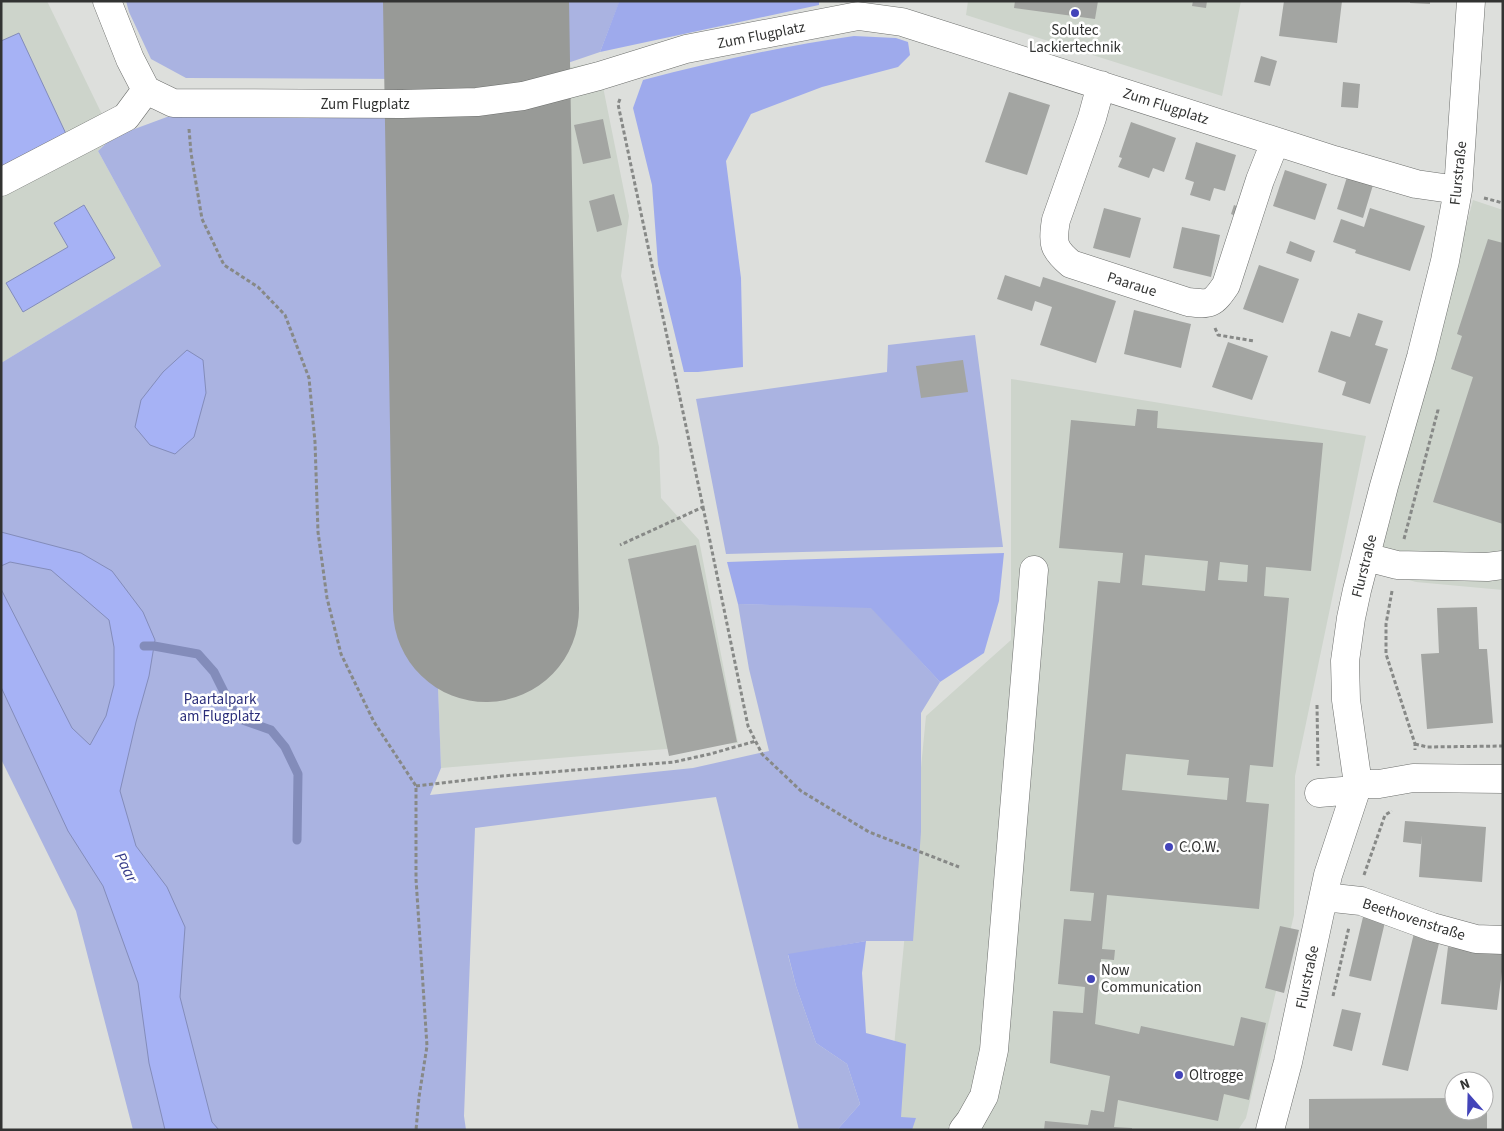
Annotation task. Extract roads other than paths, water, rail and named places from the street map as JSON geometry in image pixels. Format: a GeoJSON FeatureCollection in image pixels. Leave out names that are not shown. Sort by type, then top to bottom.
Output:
{"type":"FeatureCollection","features":[{"type":"Feature","properties":{"kind":"street"},"geometry":{"type":"LineString","coordinates":[[1,182],[126,117],[146,90],[130,59],[107,1]]}},
{"type":"Feature","properties":{"kind":"street","name":"Flurstraße"},"geometry":{"type":"LineString","coordinates":[[1270,1130],[1288,1062],[1328,875],[1356,787],[1346,700],[1344,661],[1351,618],[1366,557],[1443,270],[1458,190],[1471,1]]}},
{"type":"Feature","properties":{"kind":"street","name":"Zum Flugplatz"},"geometry":{"type":"LineString","coordinates":[[146,90],[173,103],[187,104],[477,102],[523,96],[600,76],[686,49],[858,16],[910,24],[1275,142],[1416,184],[1458,190]]}},
{"type":"Feature","properties":{"kind":"street","name":"Paaraue"},"geometry":{"type":"LineString","coordinates":[[1101,85],[1092,118],[1056,220],[1053,238],[1058,254],[1070,264],[1188,302],[1204,304],[1216,300],[1226,285],[1260,180],[1275,142]]}},
{"type":"Feature","properties":{"kind":"street"},"geometry":{"type":"LineString","coordinates":[[1366,557],[1397,565],[1487,567],[1503,565]]}},
{"type":"Feature","properties":{"kind":"street"},"geometry":{"type":"LineString","coordinates":[[963,1130],[984,1096],[994,1050],[1034,570]]}},
{"type":"Feature","properties":{"kind":"street"},"geometry":{"type":"LineString","coordinates":[[1319,793],[1413,778],[1503,779]]}},
{"type":"Feature","properties":{"kind":"street","name":"Beethovenstraße"},"geometry":{"type":"LineString","coordinates":[[1324,897],[1355,900],[1476,939],[1503,940]]}},
{"type":"Feature","properties":{"kind":"water"},"geometry":{"type":"Polygon","coordinates":[[[19,33],[67,136],[1,167],[1,41],[19,33]]]}},
{"type":"Feature","properties":{"kind":"water"},"geometry":{"type":"Polygon","coordinates":[[[84,205],[115,258],[23,312],[6,283],[68,247],[54,223],[84,205]]]}},
{"type":"Feature","properties":{"kind":"water"},"geometry":{"type":"Polygon","coordinates":[[[187,350],[203,360],[206,393],[194,437],[175,454],[150,445],[135,427],[141,400],[163,372],[187,350]]]}},
{"type":"Feature","properties":{"kind":"water","name":"Paar"},"geometry":{"type":"Polygon","coordinates":[[[1,532],[81,553],[112,571],[143,612],[155,640],[149,676],[120,791],[136,846],[167,887],[185,927],[180,997],[212,1122],[219,1130],[165,1130],[149,1063],[138,983],[103,886],[68,831],[1,687],[1,589],[72,728],[90,745],[106,716],[114,685],[114,647],[109,620],[51,570],[10,562],[1,566],[1,532]]]}},
{"type":"Feature","properties":{"kind":"waterway"},"geometry":{"type":"LineString","coordinates":[[144,646],[198,654],[214,672],[237,718],[271,730],[285,747],[298,774],[297,840]]}},
{"type":"Feature","properties":{"kind":"place","name":"Solutec Lackiertechnik"},"geometry":{"type":"Point","coordinates":[1075,13]}},
{"type":"Feature","properties":{"kind":"place","name":"C.O.W."},"geometry":{"type":"Point","coordinates":[1169,847]}},
{"type":"Feature","properties":{"kind":"place","name":"Now Communication"},"geometry":{"type":"Point","coordinates":[1091,979]}},
{"type":"Feature","properties":{"kind":"place","name":"Oltrogge"},"geometry":{"type":"Point","coordinates":[1179,1075]}},
{"type":"Feature","properties":{"kind":"park label","name":"Paartalpark am Flugplatz"},"geometry":{"type":"Point","coordinates":[220,708]}}]}
